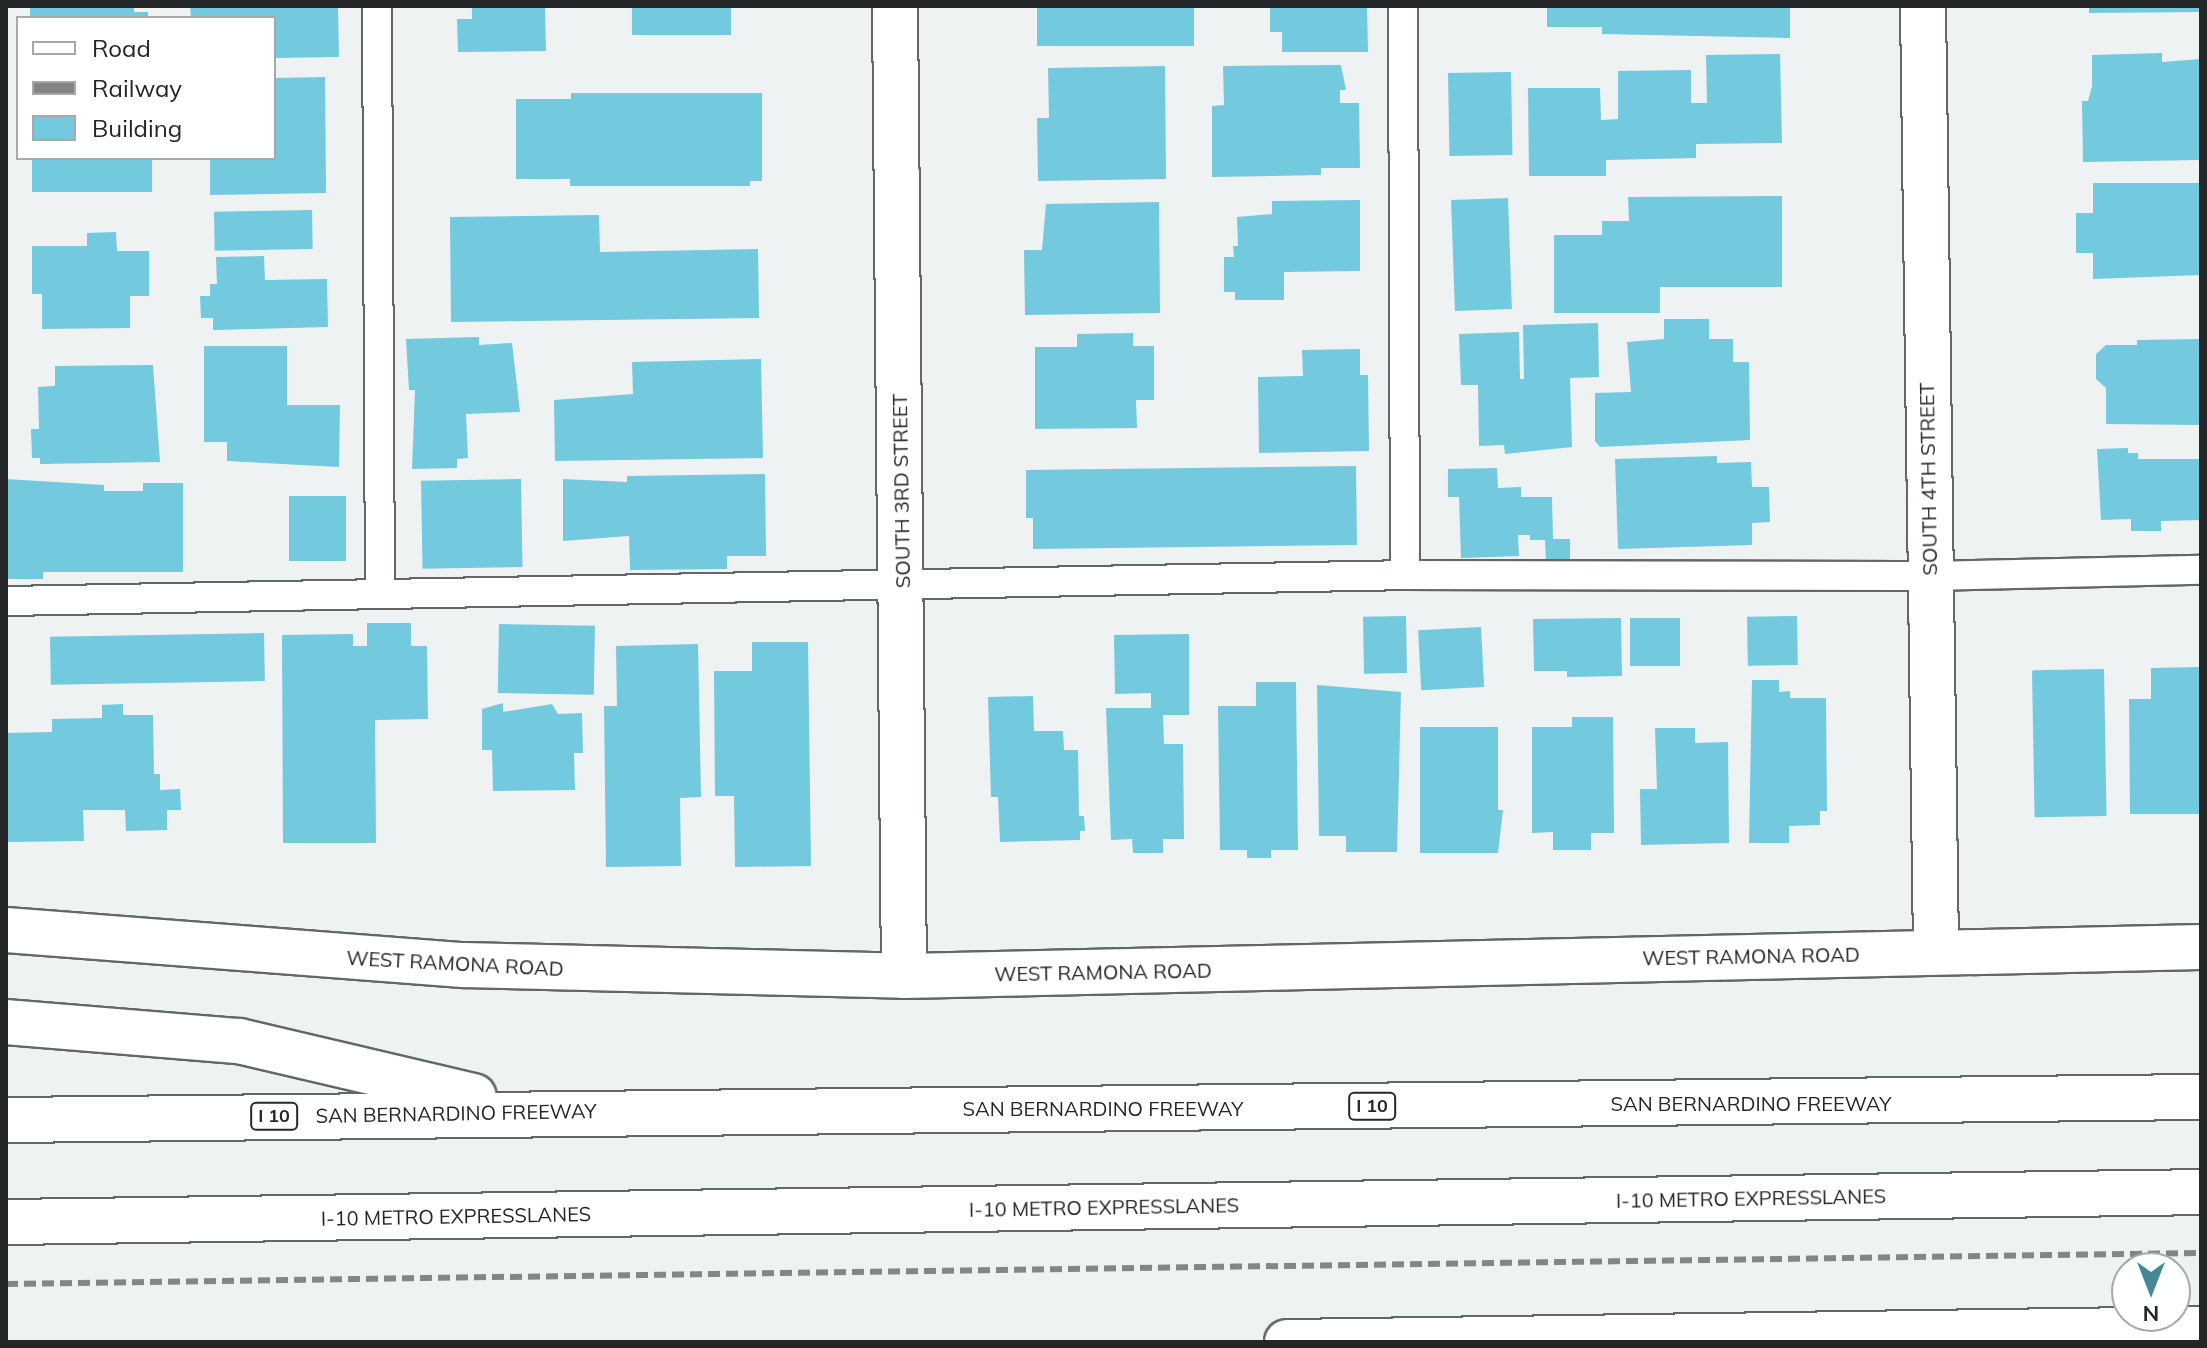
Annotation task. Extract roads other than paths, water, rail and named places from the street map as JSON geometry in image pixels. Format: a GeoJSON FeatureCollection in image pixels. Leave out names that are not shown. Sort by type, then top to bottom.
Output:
{"type":"FeatureCollection","features":[{"type":"Feature","properties":{"kind":"main road","name":"SOUTH 3RD STREET"},"geometry":{"type":"LineString","coordinates":[[895,6],[904,976]]}},
{"type":"Feature","properties":{"kind":"main road","name":"SOUTH 4TH STREET"},"geometry":{"type":"LineString","coordinates":[[1923,6],[1936,952]]}},
{"type":"Feature","properties":{"kind":"main road","name":"WEST RAMONA ROAD"},"geometry":{"type":"LineString","coordinates":[[6,930],[464,965],[904,976],[2201,947]]}},
{"type":"Feature","properties":{"kind":"main road"},"geometry":{"type":"LineString","coordinates":[[6,1022],[239,1041],[543,1112]]}},
{"type":"Feature","properties":{"kind":"main road","name":"SAN BERNARDINO FREEWAY"},"geometry":{"type":"LineString","coordinates":[[6,1120],[2201,1097]]}},
{"type":"Feature","properties":{"kind":"main road","name":"I-10 METRO EXPRESSLANES"},"geometry":{"type":"LineString","coordinates":[[6,1222],[2201,1192]]}},
{"type":"Feature","properties":{"kind":"main road"},"geometry":{"type":"LineString","coordinates":[[1287,1342],[2201,1329]]}},
{"type":"Feature","properties":{"kind":"lane"},"geometry":{"type":"LineString","coordinates":[[377,6],[380,592]]}},
{"type":"Feature","properties":{"kind":"lane"},"geometry":{"type":"LineString","coordinates":[[1403,6],[1405,575]]}},
{"type":"Feature","properties":{"kind":"lane"},"geometry":{"type":"LineString","coordinates":[[6,601],[380,592],[902,588],[1405,575],[1929,576],[2201,570]]}},
{"type":"Feature","properties":{"kind":"railway"},"geometry":{"type":"LineString","coordinates":[[6,1284],[2201,1253]]}}]}
